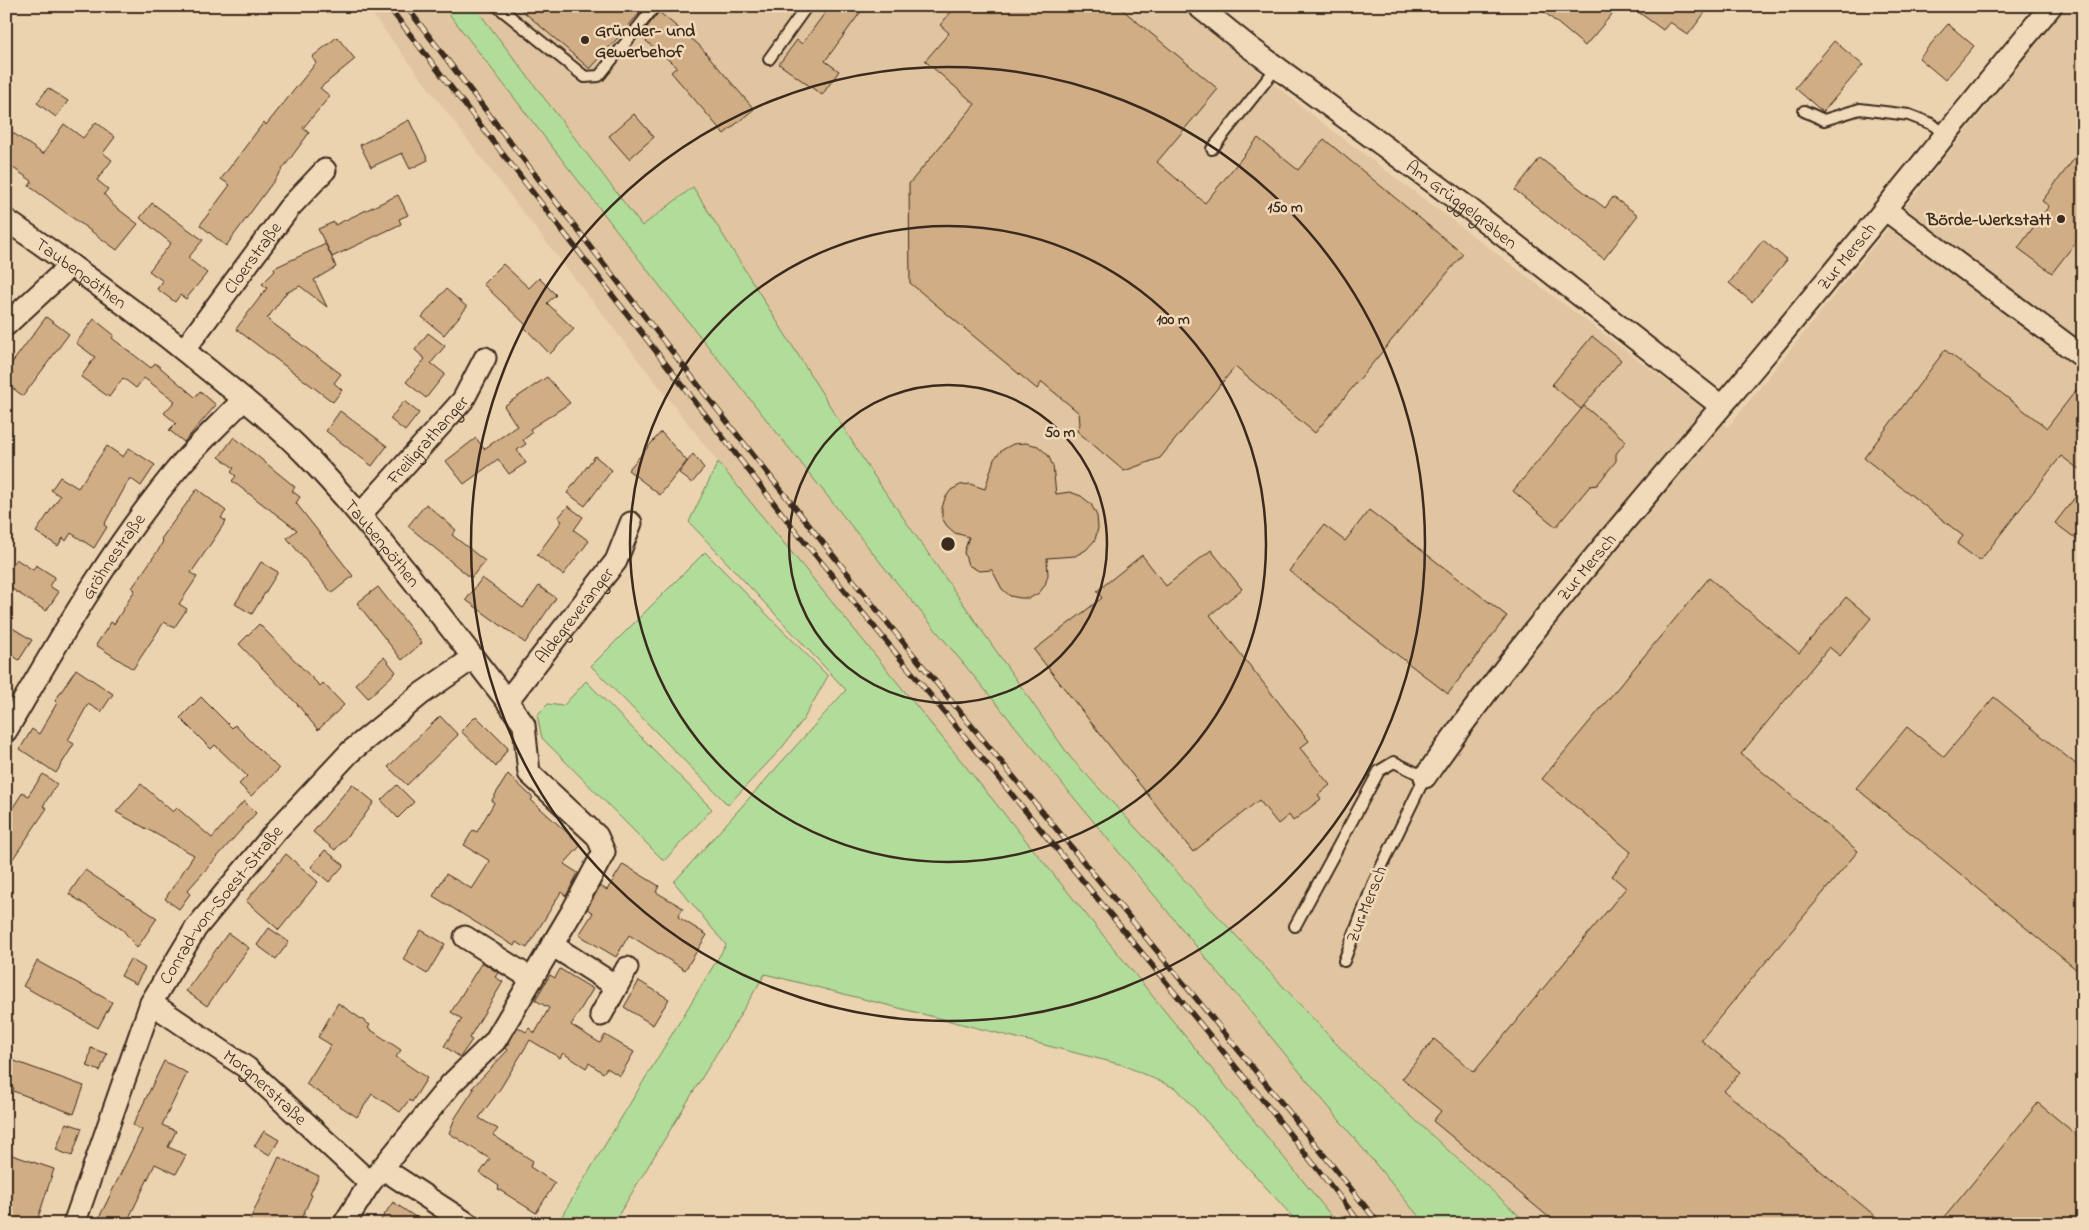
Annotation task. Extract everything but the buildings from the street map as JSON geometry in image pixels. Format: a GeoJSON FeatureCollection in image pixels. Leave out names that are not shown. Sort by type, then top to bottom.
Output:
{"type":"FeatureCollection","features":[{"type":"Feature","properties":{"kind":"street","name":"Am Grüggelgraben"},"geometry":{"type":"LineString","coordinates":[[1198,6],[1277,67],[1467,207],[1722,406]]}},
{"type":"Feature","properties":{"kind":"street","name":"Zur Mersch"},"geometry":{"type":"LineString","coordinates":[[1425,776],[1456,732],[1594,556],[1886,210],[2051,6]]}},
{"type":"Feature","properties":{"kind":"street","name":"Cloerstraße"},"geometry":{"type":"LineString","coordinates":[[184,350],[288,208],[325,170]]}},
{"type":"Feature","properties":{"kind":"street","name":"Zur Mersch"},"geometry":{"type":"LineString","coordinates":[[1886,210],[2083,357]]}},
{"type":"Feature","properties":{"kind":"street","name":"Taubenpöthen"},"geometry":{"type":"LineString","coordinates":[[6,220],[71,265],[184,350],[244,399],[305,454],[360,515],[507,702],[524,725],[529,773],[597,836],[604,852],[495,1041],[451,1084],[376,1176]]}},
{"type":"Feature","properties":{"kind":"street"},"geometry":{"type":"LineString","coordinates":[[6,325],[71,265]]}},
{"type":"Feature","properties":{"kind":"street","name":"Freiligrathanger"},"geometry":{"type":"LineString","coordinates":[[360,515],[463,400],[485,358]]}},
{"type":"Feature","properties":{"kind":"street","name":"Gröhnestraße"},"geometry":{"type":"LineString","coordinates":[[6,731],[71,618],[157,495],[184,460],[244,399]]}},
{"type":"Feature","properties":{"kind":"street","name":"Aldegreveranger"},"geometry":{"type":"LineString","coordinates":[[507,702],[616,561],[632,523]]}},
{"type":"Feature","properties":{"kind":"street","name":"Conrad-von-Soest-Straße"},"geometry":{"type":"LineString","coordinates":[[74,1224],[150,1003],[196,928],[276,831],[350,752],[421,694],[473,658]]}},
{"type":"Feature","properties":{"kind":"street"},"geometry":{"type":"LineString","coordinates":[[465,937],[532,979]]}},
{"type":"Feature","properties":{"kind":"street"},"geometry":{"type":"LineString","coordinates":[[552,945],[616,986]]}},
{"type":"Feature","properties":{"kind":"street"},"geometry":{"type":"LineString","coordinates":[[601,1015],[627,968]]}},
{"type":"Feature","properties":{"kind":"street","name":"Morgnerstraße"},"geometry":{"type":"LineString","coordinates":[[150,1003],[247,1068],[376,1176],[468,1224]]}},
{"type":"Feature","properties":{"kind":"street"},"geometry":{"type":"LineString","coordinates":[[344,1224],[376,1176]]}},
{"type":"Feature","properties":{"kind":"lane"},"geometry":{"type":"LineString","coordinates":[[497,6],[585,78],[599,76],[655,6]]}},
{"type":"Feature","properties":{"kind":"lane"},"geometry":{"type":"LineString","coordinates":[[769,59],[807,6]]}},
{"type":"Feature","properties":{"kind":"lane"},"geometry":{"type":"LineString","coordinates":[[1212,149],[1277,67]]}},
{"type":"Feature","properties":{"kind":"lane"},"geometry":{"type":"LineString","coordinates":[[1804,111],[1813,117],[1824,120],[1860,109],[1908,115],[1932,124],[1945,135]]}},
{"type":"Feature","properties":{"kind":"lane"},"geometry":{"type":"LineString","coordinates":[[1295,926],[1379,771],[1394,762],[1425,776]]}},
{"type":"Feature","properties":{"kind":"lane","name":"Zur Mersch"},"geometry":{"type":"LineString","coordinates":[[1344,961],[1373,884],[1425,776]]}},
{"type":"Feature","properties":{"kind":"shaded area"},"geometry":{"type":"Polygon","coordinates":[[[366,6],[443,6],[659,285],[888,572],[1425,1224],[1338,1224],[718,462],[518,206],[366,6]]]}},
{"type":"Feature","properties":{"kind":"shaded area"},"geometry":{"type":"Polygon","coordinates":[[[474,6],[1178,6],[1320,121],[1728,427],[2067,6],[2083,6],[2083,1224],[1528,1224],[1359,1068],[1070,757],[870,470],[693,188],[642,226],[474,6]]]}},
{"type":"Feature","properties":{"kind":"green space"},"geometry":{"type":"Polygon","coordinates":[[[443,6],[474,6],[642,226],[693,187],[870,470],[1070,757],[1359,1068],[1528,1224],[1425,1224],[888,572],[659,285],[443,6]]]}},
{"type":"Feature","properties":{"kind":"green space"},"geometry":{"type":"Polygon","coordinates":[[[718,462],[1338,1224],[1299,1224],[1177,1089],[1123,1065],[765,974],[613,1224],[557,1224],[726,945],[674,882],[846,690],[689,522],[718,462]]]}},
{"type":"Feature","properties":{"kind":"green space"},"geometry":{"type":"Polygon","coordinates":[[[705,552],[828,676],[803,720],[781,749],[728,805],[591,666],[705,552]]]}},
{"type":"Feature","properties":{"kind":"green space"},"geometry":{"type":"Polygon","coordinates":[[[586,681],[712,809],[664,861],[542,738],[537,715],[548,704],[563,706],[586,681]]]}},
{"type":"Feature","properties":{"kind":"railway"},"geometry":{"type":"LineString","coordinates":[[388,6],[794,529],[1262,1099],[1361,1224]]}},
{"type":"Feature","properties":{"kind":"railway"},"geometry":{"type":"LineString","coordinates":[[406,6],[654,329],[780,489],[1379,1224]]}},
{"type":"Feature","properties":{"kind":"place","name":"Gründer- und Gewerbehof"},"geometry":{"type":"Point","coordinates":[585,40]}},
{"type":"Feature","properties":{"kind":"place","name":"Börde-Werkstatt"},"geometry":{"type":"Point","coordinates":[2061,219]}}]}
